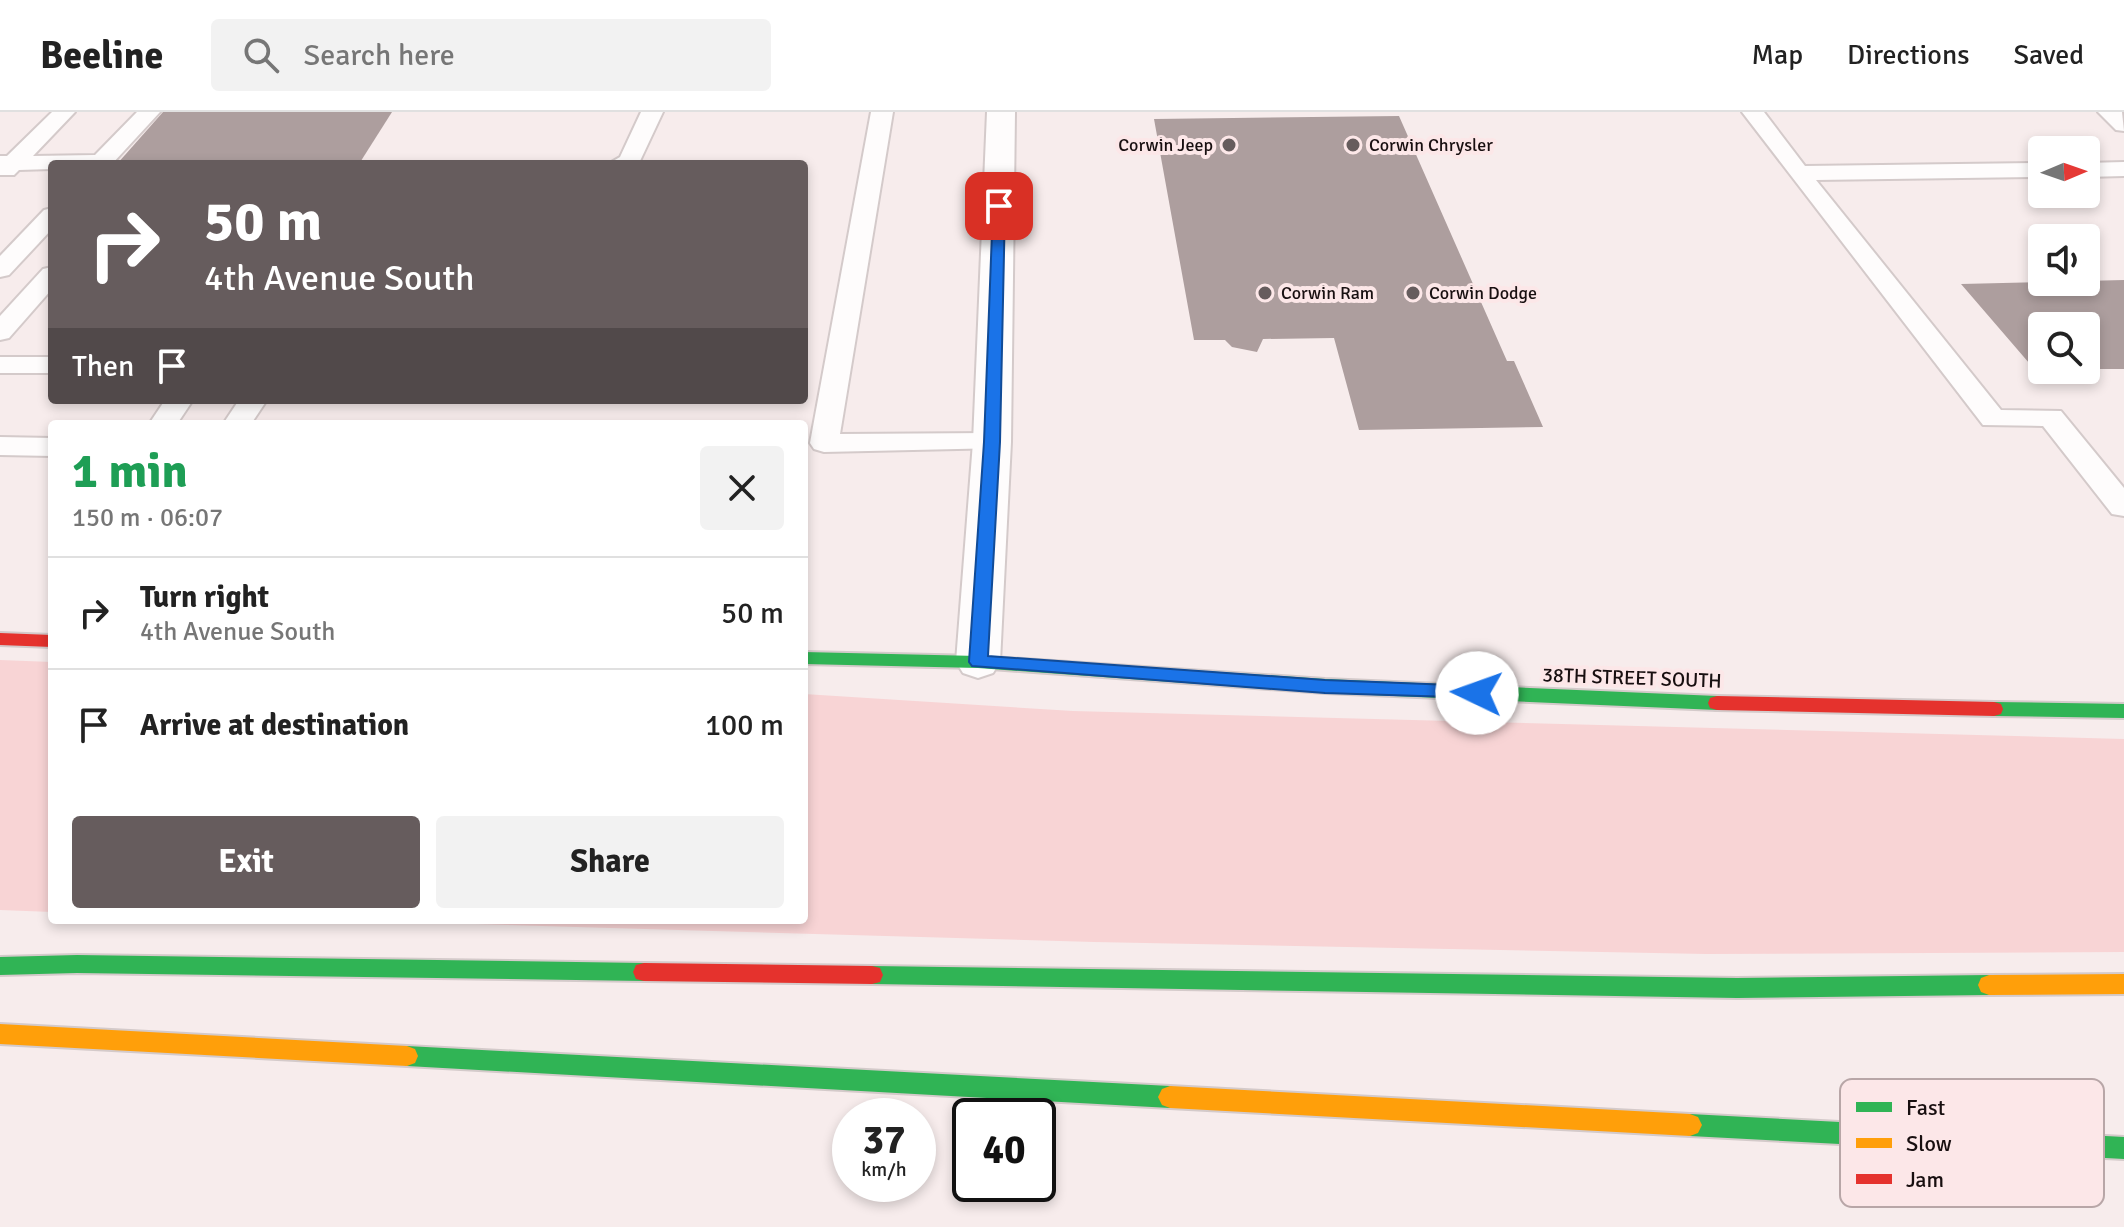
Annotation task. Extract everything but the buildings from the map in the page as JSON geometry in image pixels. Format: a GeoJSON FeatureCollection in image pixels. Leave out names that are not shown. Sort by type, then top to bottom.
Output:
{"type":"FeatureCollection","features":[{"type":"Feature","properties":{"kind":"main road"},"geometry":{"type":"LineString","coordinates":[[0,639],[48,641]]}},
{"type":"Feature","properties":{"kind":"main road","name":"38TH STREET SOUTH"},"geometry":{"type":"LineString","coordinates":[[808,658],[978,662],[1325,686],[1691,703],[2124,711]]}},
{"type":"Feature","properties":{"kind":"main road"},"geometry":{"type":"LineString","coordinates":[[0,966],[141,965],[1737,988],[2124,984]]}},
{"type":"Feature","properties":{"kind":"main road"},"geometry":{"type":"LineString","coordinates":[[0,1034],[1840,1133]]}},
{"type":"Feature","properties":{"kind":"main road"},"geometry":{"type":"LineString","coordinates":[[2104,1147],[2124,1148]]}},
{"type":"Feature","properties":{"kind":"street"},"geometry":{"type":"LineString","coordinates":[[978,662],[992,442],[1001,112]]}},
{"type":"Feature","properties":{"kind":"lane"},"geometry":{"type":"LineString","coordinates":[[4,167],[64,112]]}},
{"type":"Feature","properties":{"kind":"lane"},"geometry":{"type":"LineString","coordinates":[[103,160],[149,112]]}},
{"type":"Feature","properties":{"kind":"lane"},"geometry":{"type":"LineString","coordinates":[[629,160],[652,112]]}},
{"type":"Feature","properties":{"kind":"lane"},"geometry":{"type":"LineString","coordinates":[[882,112],[824,443],[992,442]]}},
{"type":"Feature","properties":{"kind":"lane"},"geometry":{"type":"LineString","coordinates":[[1753,112],[1993,419],[2051,417],[2124,507]]}},
{"type":"Feature","properties":{"kind":"lane"},"geometry":{"type":"LineString","coordinates":[[2109,112],[2124,125]]}},
{"type":"Feature","properties":{"kind":"lane"},"geometry":{"type":"LineString","coordinates":[[4,167],[48,165]]}},
{"type":"Feature","properties":{"kind":"lane"},"geometry":{"type":"LineString","coordinates":[[2100,170],[2124,169]]}},
{"type":"Feature","properties":{"kind":"lane"},"geometry":{"type":"LineString","coordinates":[[1799,173],[2028,170]]}},
{"type":"Feature","properties":{"kind":"lane"},"geometry":{"type":"LineString","coordinates":[[0,270],[48,219]]}},
{"type":"Feature","properties":{"kind":"lane"},"geometry":{"type":"LineString","coordinates":[[0,332],[48,278]]}},
{"type":"Feature","properties":{"kind":"lane"},"geometry":{"type":"LineString","coordinates":[[0,365],[48,365]]}},
{"type":"Feature","properties":{"kind":"lane"},"geometry":{"type":"LineString","coordinates":[[0,446],[48,447]]}},
{"type":"Feature","properties":{"kind":"shaded area"},"geometry":{"type":"Polygon","coordinates":[[[0,660],[48,662],[48,912],[0,910],[0,660]]]}},
{"type":"Feature","properties":{"kind":"shaded area"},"geometry":{"type":"Polygon","coordinates":[[[808,694],[1073,711],[2124,739],[2124,952],[1706,954],[1094,942],[472,924],[808,924],[808,694]]]}},
{"type":"Feature","properties":{"kind":"traffic: fast"},"geometry":{"type":"LineString","coordinates":[[808,658],[978,662],[1325,686],[1717,703]]}},
{"type":"Feature","properties":{"kind":"traffic: fast"},"geometry":{"type":"LineString","coordinates":[[1994,709],[2124,711]]}},
{"type":"Feature","properties":{"kind":"traffic: fast"},"geometry":{"type":"LineString","coordinates":[[0,966],[77,964],[644,972]]}},
{"type":"Feature","properties":{"kind":"traffic: fast"},"geometry":{"type":"LineString","coordinates":[[872,975],[1737,988],[1989,985]]}},
{"type":"Feature","properties":{"kind":"traffic: fast"},"geometry":{"type":"LineString","coordinates":[[407,1056],[1170,1097]]}},
{"type":"Feature","properties":{"kind":"traffic: fast"},"geometry":{"type":"LineString","coordinates":[[1690,1125],[1840,1133]]}},
{"type":"Feature","properties":{"kind":"traffic: fast"},"geometry":{"type":"LineString","coordinates":[[2104,1147],[2124,1148]]}},
{"type":"Feature","properties":{"kind":"traffic: slow"},"geometry":{"type":"LineString","coordinates":[[1989,985],[2124,984]]}},
{"type":"Feature","properties":{"kind":"traffic: slow"},"geometry":{"type":"LineString","coordinates":[[0,1034],[407,1056]]}},
{"type":"Feature","properties":{"kind":"traffic: slow"},"geometry":{"type":"LineString","coordinates":[[1170,1097],[1690,1125]]}},
{"type":"Feature","properties":{"kind":"traffic: jam"},"geometry":{"type":"LineString","coordinates":[[0,639],[48,641]]}},
{"type":"Feature","properties":{"kind":"traffic: jam"},"geometry":{"type":"LineString","coordinates":[[1717,703],[1994,709]]}},
{"type":"Feature","properties":{"kind":"traffic: jam"},"geometry":{"type":"LineString","coordinates":[[644,972],[872,975]]}},
{"type":"Feature","properties":{"kind":"place","name":"Corwin Jeep"},"geometry":{"type":"Point","coordinates":[1229,145]}},
{"type":"Feature","properties":{"kind":"place","name":"Corwin Chrysler"},"geometry":{"type":"Point","coordinates":[1353,145]}},
{"type":"Feature","properties":{"kind":"place","name":"Corwin Ram"},"geometry":{"type":"Point","coordinates":[1265,293]}},
{"type":"Feature","properties":{"kind":"place","name":"Corwin Dodge"},"geometry":{"type":"Point","coordinates":[1413,293]}},
{"type":"Feature","properties":{"kind":"route"},"geometry":{"type":"LineString","coordinates":[[999,206],[992,442],[978,662],[1325,686],[1477,693]]}}]}
